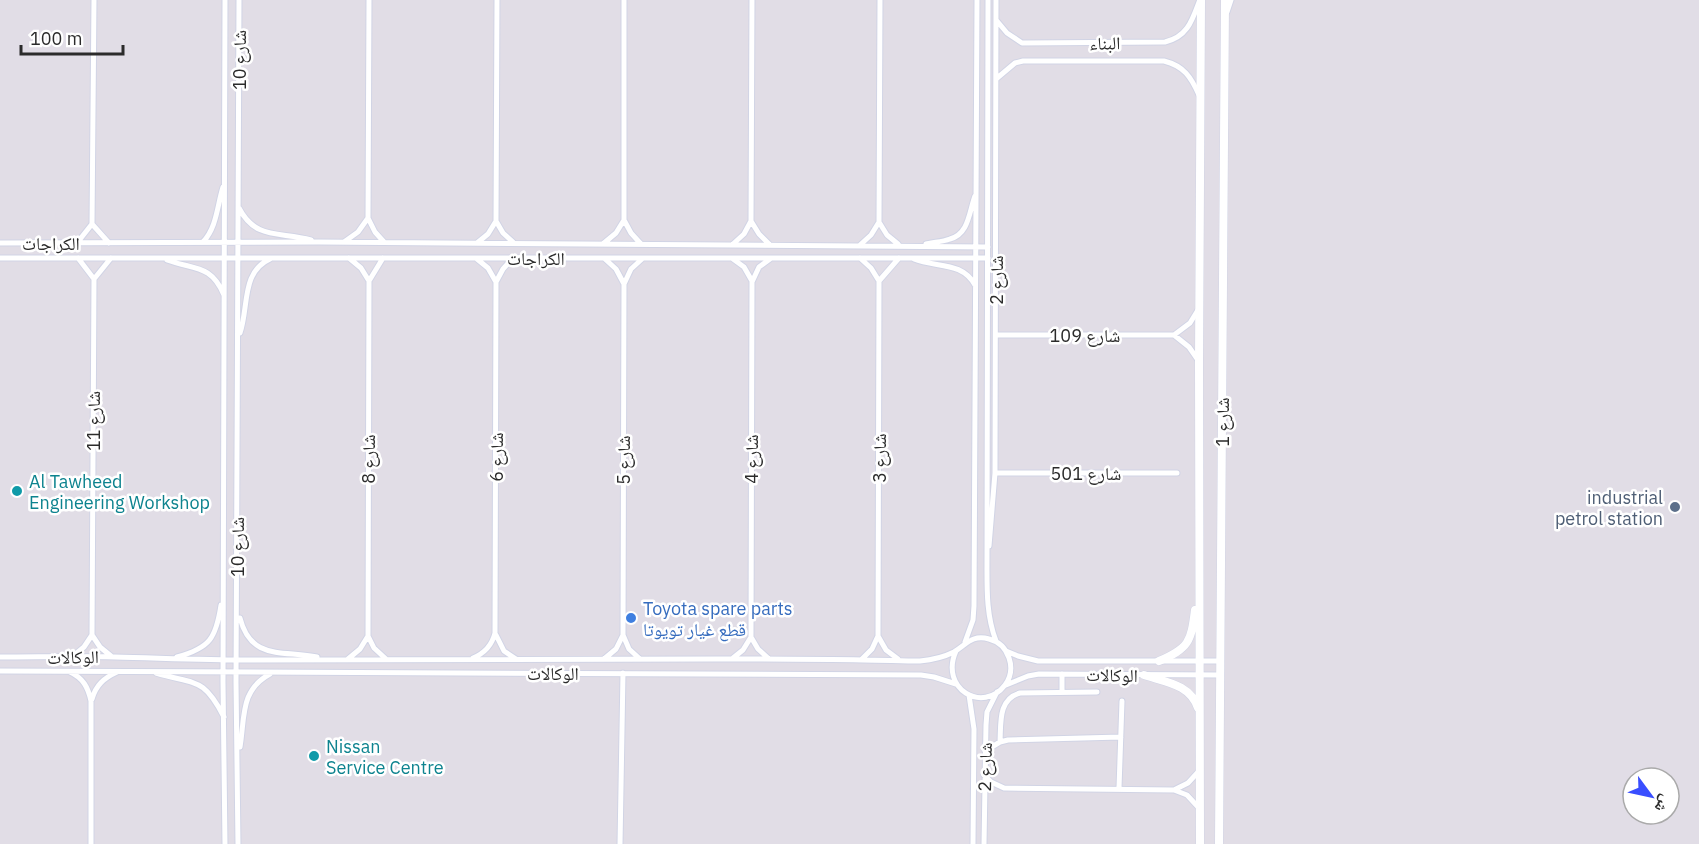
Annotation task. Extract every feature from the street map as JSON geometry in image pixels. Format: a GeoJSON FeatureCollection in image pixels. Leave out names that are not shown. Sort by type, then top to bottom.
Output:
{"type":"FeatureCollection","features":[{"type":"Feature","properties":{"kind":"street"},"geometry":{"type":"LineString","coordinates":[[77,243],[93,224],[94,0]]}},
{"type":"Feature","properties":{"kind":"street","name":"شارع 10"},"geometry":{"type":"LineString","coordinates":[[225,0],[223,589],[225,844]]}},
{"type":"Feature","properties":{"kind":"street","name":"شارع 10"},"geometry":{"type":"LineString","coordinates":[[238,844],[236,672],[239,0]]}},
{"type":"Feature","properties":{"kind":"street"},"geometry":{"type":"LineString","coordinates":[[369,0],[368,218],[375,232],[386,243]]}},
{"type":"Feature","properties":{"kind":"street"},"geometry":{"type":"LineString","coordinates":[[497,0],[496,221],[503,233],[515,243]]}},
{"type":"Feature","properties":{"kind":"street"},"geometry":{"type":"LineString","coordinates":[[624,0],[624,220],[630,233],[641,244]]}},
{"type":"Feature","properties":{"kind":"street"},"geometry":{"type":"LineString","coordinates":[[752,0],[752,221],[759,234],[771,245]]}},
{"type":"Feature","properties":{"kind":"street"},"geometry":{"type":"LineString","coordinates":[[860,245],[871,235],[879,222],[880,0]]}},
{"type":"Feature","properties":{"kind":"street","name":"شارع 2"},"geometry":{"type":"LineString","coordinates":[[964,643],[973,620],[974,606],[977,0]]}},
{"type":"Feature","properties":{"kind":"street","name":"شارع 2"},"geometry":{"type":"LineString","coordinates":[[988,0],[987,560],[988,614],[996,641]]}},
{"type":"Feature","properties":{"kind":"street","name":"شارع 2"},"geometry":{"type":"LineString","coordinates":[[987,560],[992,534],[995,473],[996,0]]}},
{"type":"Feature","properties":{"kind":"street","name":"البناء"},"geometry":{"type":"LineString","coordinates":[[996,20],[1007,33],[1022,43],[1165,42],[1182,35],[1188,28],[1201,0]]}},
{"type":"Feature","properties":{"kind":"street","name":"شارع 1"},"geometry":{"type":"LineString","coordinates":[[1200,844],[1201,0]]}},
{"type":"Feature","properties":{"kind":"street","name":"شارع 1"},"geometry":{"type":"LineString","coordinates":[[1219,844],[1225,0]]}},
{"type":"Feature","properties":{"kind":"street"},"geometry":{"type":"LineString","coordinates":[[1225,19],[1231,0]]}},
{"type":"Feature","properties":{"kind":"street","name":"البناء"},"geometry":{"type":"LineString","coordinates":[[996,79],[1015,63],[1023,61],[1164,61],[1175,64],[1188,74],[1201,98]]}},
{"type":"Feature","properties":{"kind":"street","name":"شارع 10"},"geometry":{"type":"LineString","coordinates":[[203,242],[212,231],[225,183]]}},
{"type":"Feature","properties":{"kind":"street","name":"شارع 2"},"geometry":{"type":"LineString","coordinates":[[920,245],[958,236],[967,225],[976,191]]}},
{"type":"Feature","properties":{"kind":"street","name":"الكراجات"},"geometry":{"type":"LineString","coordinates":[[239,207],[249,224],[260,231],[319,242]]}},
{"type":"Feature","properties":{"kind":"street"},"geometry":{"type":"LineString","coordinates":[[344,242],[358,232],[368,218]]}},
{"type":"Feature","properties":{"kind":"street"},"geometry":{"type":"LineString","coordinates":[[604,244],[616,233],[624,220]]}},
{"type":"Feature","properties":{"kind":"street"},"geometry":{"type":"LineString","coordinates":[[477,243],[488,234],[496,221]]}},
{"type":"Feature","properties":{"kind":"street"},"geometry":{"type":"LineString","coordinates":[[733,244],[744,234],[752,221]]}},
{"type":"Feature","properties":{"kind":"street"},"geometry":{"type":"LineString","coordinates":[[879,222],[887,235],[899,245]]}},
{"type":"Feature","properties":{"kind":"street"},"geometry":{"type":"LineString","coordinates":[[93,224],[109,243]]}},
{"type":"Feature","properties":{"kind":"street","name":"الكراجات"},"geometry":{"type":"LineString","coordinates":[[0,243],[344,242],[988,247]]}},
{"type":"Feature","properties":{"kind":"street","name":"الكراجات"},"geometry":{"type":"LineString","coordinates":[[0,258],[988,258]]}},
{"type":"Feature","properties":{"kind":"street"},"geometry":{"type":"LineString","coordinates":[[78,258],[94,279],[111,258]]}},
{"type":"Feature","properties":{"kind":"street","name":"شارع 10"},"geometry":{"type":"LineString","coordinates":[[238,337],[246,312],[249,281],[258,267],[273,258]]}},
{"type":"Feature","properties":{"kind":"street"},"geometry":{"type":"LineString","coordinates":[[349,258],[361,268],[369,281],[383,258]]}},
{"type":"Feature","properties":{"kind":"street"},"geometry":{"type":"LineString","coordinates":[[476,258],[488,268],[496,282]]}},
{"type":"Feature","properties":{"kind":"street"},"geometry":{"type":"LineString","coordinates":[[496,282],[503,269],[513,258]]}},
{"type":"Feature","properties":{"kind":"street"},"geometry":{"type":"LineString","coordinates":[[603,258],[616,269],[624,284]]}},
{"type":"Feature","properties":{"kind":"street"},"geometry":{"type":"LineString","coordinates":[[624,284],[631,269],[643,258]]}},
{"type":"Feature","properties":{"kind":"street"},"geometry":{"type":"LineString","coordinates":[[732,258],[744,267],[752,282]]}},
{"type":"Feature","properties":{"kind":"street"},"geometry":{"type":"LineString","coordinates":[[752,282],[759,267],[771,258]]}},
{"type":"Feature","properties":{"kind":"street"},"geometry":{"type":"LineString","coordinates":[[860,258],[871,268],[879,281],[899,258]]}},
{"type":"Feature","properties":{"kind":"street","name":"الكراجات"},"geometry":{"type":"LineString","coordinates":[[910,258],[960,269],[970,277],[976,287]]}},
{"type":"Feature","properties":{"kind":"street","name":"الكراجات"},"geometry":{"type":"LineString","coordinates":[[162,259],[206,271],[216,280],[225,298]]}},
{"type":"Feature","properties":{"kind":"street","name":"شارع 11"},"geometry":{"type":"LineString","coordinates":[[92,635],[94,279]]}},
{"type":"Feature","properties":{"kind":"street","name":"شارع 8"},"geometry":{"type":"LineString","coordinates":[[368,636],[369,281]]}},
{"type":"Feature","properties":{"kind":"street","name":"شارع 3"},"geometry":{"type":"LineString","coordinates":[[878,636],[879,281]]}},
{"type":"Feature","properties":{"kind":"street","name":"شارع 6"},"geometry":{"type":"LineString","coordinates":[[495,633],[496,282]]}},
{"type":"Feature","properties":{"kind":"street","name":"شارع 4"},"geometry":{"type":"LineString","coordinates":[[751,637],[752,282]]}},
{"type":"Feature","properties":{"kind":"street","name":"شارع 5"},"geometry":{"type":"LineString","coordinates":[[623,635],[624,284]]}},
{"type":"Feature","properties":{"kind":"street"},"geometry":{"type":"LineString","coordinates":[[1199,362],[1189,347],[1174,335],[1190,323],[1200,306]]}},
{"type":"Feature","properties":{"kind":"street","name":"شارع 109"},"geometry":{"type":"LineString","coordinates":[[996,335],[1174,335]]}},
{"type":"Feature","properties":{"kind":"street","name":"شارع 501"},"geometry":{"type":"LineString","coordinates":[[995,473],[1177,473]]}},
{"type":"Feature","properties":{"kind":"street"},"geometry":{"type":"LineString","coordinates":[[1159,661],[1179,651],[1188,643],[1192,632],[1200,582]]}},
{"type":"Feature","properties":{"kind":"street","name":"شارع 10"},"geometry":{"type":"LineString","coordinates":[[169,659],[201,648],[214,636],[223,589]]}},
{"type":"Feature","properties":{"kind":"street","name":"الوكالات"},"geometry":{"type":"LineString","coordinates":[[237,608],[243,629],[256,645],[270,651],[305,654],[326,659]]}},
{"type":"Feature","properties":{"kind":"street"},"geometry":{"type":"LineString","coordinates":[[472,659],[485,652],[495,633]]}},
{"type":"Feature","properties":{"kind":"street"},"geometry":{"type":"LineString","coordinates":[[495,633],[504,651],[517,660]]}},
{"type":"Feature","properties":{"kind":"street"},"geometry":{"type":"LineString","coordinates":[[71,657],[84,647],[92,635],[100,647],[112,657]]}},
{"type":"Feature","properties":{"kind":"street"},"geometry":{"type":"LineString","coordinates":[[604,659],[616,649],[623,635]]}},
{"type":"Feature","properties":{"kind":"street"},"geometry":{"type":"LineString","coordinates":[[623,635],[629,649],[640,659]]}},
{"type":"Feature","properties":{"kind":"street"},"geometry":{"type":"LineString","coordinates":[[348,659],[360,649],[368,636]]}},
{"type":"Feature","properties":{"kind":"street"},"geometry":{"type":"LineString","coordinates":[[368,636],[374,648],[387,659]]}},
{"type":"Feature","properties":{"kind":"street"},"geometry":{"type":"LineString","coordinates":[[862,660],[872,649],[878,636]]}},
{"type":"Feature","properties":{"kind":"street"},"geometry":{"type":"LineString","coordinates":[[878,636],[886,650],[899,660]]}},
{"type":"Feature","properties":{"kind":"street"},"geometry":{"type":"LineString","coordinates":[[731,659],[743,650],[751,637],[758,649],[769,659]]}},
{"type":"Feature","properties":{"kind":"street"},"geometry":{"type":"LineString","coordinates":[[980,638],[996,641],[1006,651],[1011,669],[1005,686],[998,692],[984,697],[969,695],[956,684],[951,668],[956,651],[964,643],[980,638]]}},
{"type":"Feature","properties":{"kind":"street","name":"الوكالات"},"geometry":{"type":"LineString","coordinates":[[0,657],[224,660],[923,661],[956,651]]}},
{"type":"Feature","properties":{"kind":"street","name":"الوكالات"},"geometry":{"type":"LineString","coordinates":[[1006,651],[1038,661],[1221,661]]}},
{"type":"Feature","properties":{"kind":"street"},"geometry":{"type":"LineString","coordinates":[[91,700],[100,683],[120,670]]}},
{"type":"Feature","properties":{"kind":"street","name":"الوكالات"},"geometry":{"type":"LineString","coordinates":[[0,671],[921,675],[956,684]]}},
{"type":"Feature","properties":{"kind":"street"},"geometry":{"type":"LineString","coordinates":[[69,671],[84,682],[91,700],[91,844]]}},
{"type":"Feature","properties":{"kind":"street","name":"الوكالات"},"geometry":{"type":"LineString","coordinates":[[148,671],[198,684],[213,697],[225,718]]}},
{"type":"Feature","properties":{"kind":"street","name":"شارع 10"},"geometry":{"type":"LineString","coordinates":[[237,757],[249,692],[258,681],[272,672]]}},
{"type":"Feature","properties":{"kind":"street"},"geometry":{"type":"LineString","coordinates":[[620,844],[624,673]]}},
{"type":"Feature","properties":{"kind":"street"},"geometry":{"type":"LineString","coordinates":[[1062,674],[1062,692]]}},
{"type":"Feature","properties":{"kind":"street","name":"الوكالات"},"geometry":{"type":"LineString","coordinates":[[1005,686],[1028,676],[1062,674],[1221,675]]}},
{"type":"Feature","properties":{"kind":"street"},"geometry":{"type":"LineString","coordinates":[[1144,675],[1175,684],[1189,691],[1194,697],[1200,714]]}},
{"type":"Feature","properties":{"kind":"street","name":"شارع 2"},"geometry":{"type":"LineString","coordinates":[[984,844],[987,712],[998,692]]}},
{"type":"Feature","properties":{"kind":"street"},"geometry":{"type":"LineString","coordinates":[[1000,741],[1002,709],[1014,694],[1097,692]]}},
{"type":"Feature","properties":{"kind":"street","name":"شارع 2"},"geometry":{"type":"LineString","coordinates":[[969,695],[974,729],[973,844]]}},
{"type":"Feature","properties":{"kind":"street"},"geometry":{"type":"LineString","coordinates":[[1119,788],[1122,701]]}},
{"type":"Feature","properties":{"kind":"street"},"geometry":{"type":"LineString","coordinates":[[985,751],[1000,741],[1008,740],[1121,737]]}},
{"type":"Feature","properties":{"kind":"street"},"geometry":{"type":"LineString","coordinates":[[1174,790],[1188,783],[1200,770]]}},
{"type":"Feature","properties":{"kind":"street"},"geometry":{"type":"LineString","coordinates":[[984,776],[1004,788],[1174,790],[1190,797],[1200,810]]}},
{"type":"Feature","properties":{"kind":"shaded area"},"geometry":{"type":"Polygon","coordinates":[[[0,0],[1699,0],[1699,844],[0,844],[0,0]]]}},
{"type":"Feature","properties":{"kind":"place","name":"Al Tawheed Engineering Workshop"},"geometry":{"type":"Point","coordinates":[17,491]}},
{"type":"Feature","properties":{"kind":"place","name":"industrial petrol station"},"geometry":{"type":"Point","coordinates":[1675,507]}},
{"type":"Feature","properties":{"kind":"place","name":"Toyota spare parts قطع غيار تويوتا"},"geometry":{"type":"Point","coordinates":[631,618]}},
{"type":"Feature","properties":{"kind":"place","name":"Nissan Service Centre"},"geometry":{"type":"Point","coordinates":[314,756]}}]}
